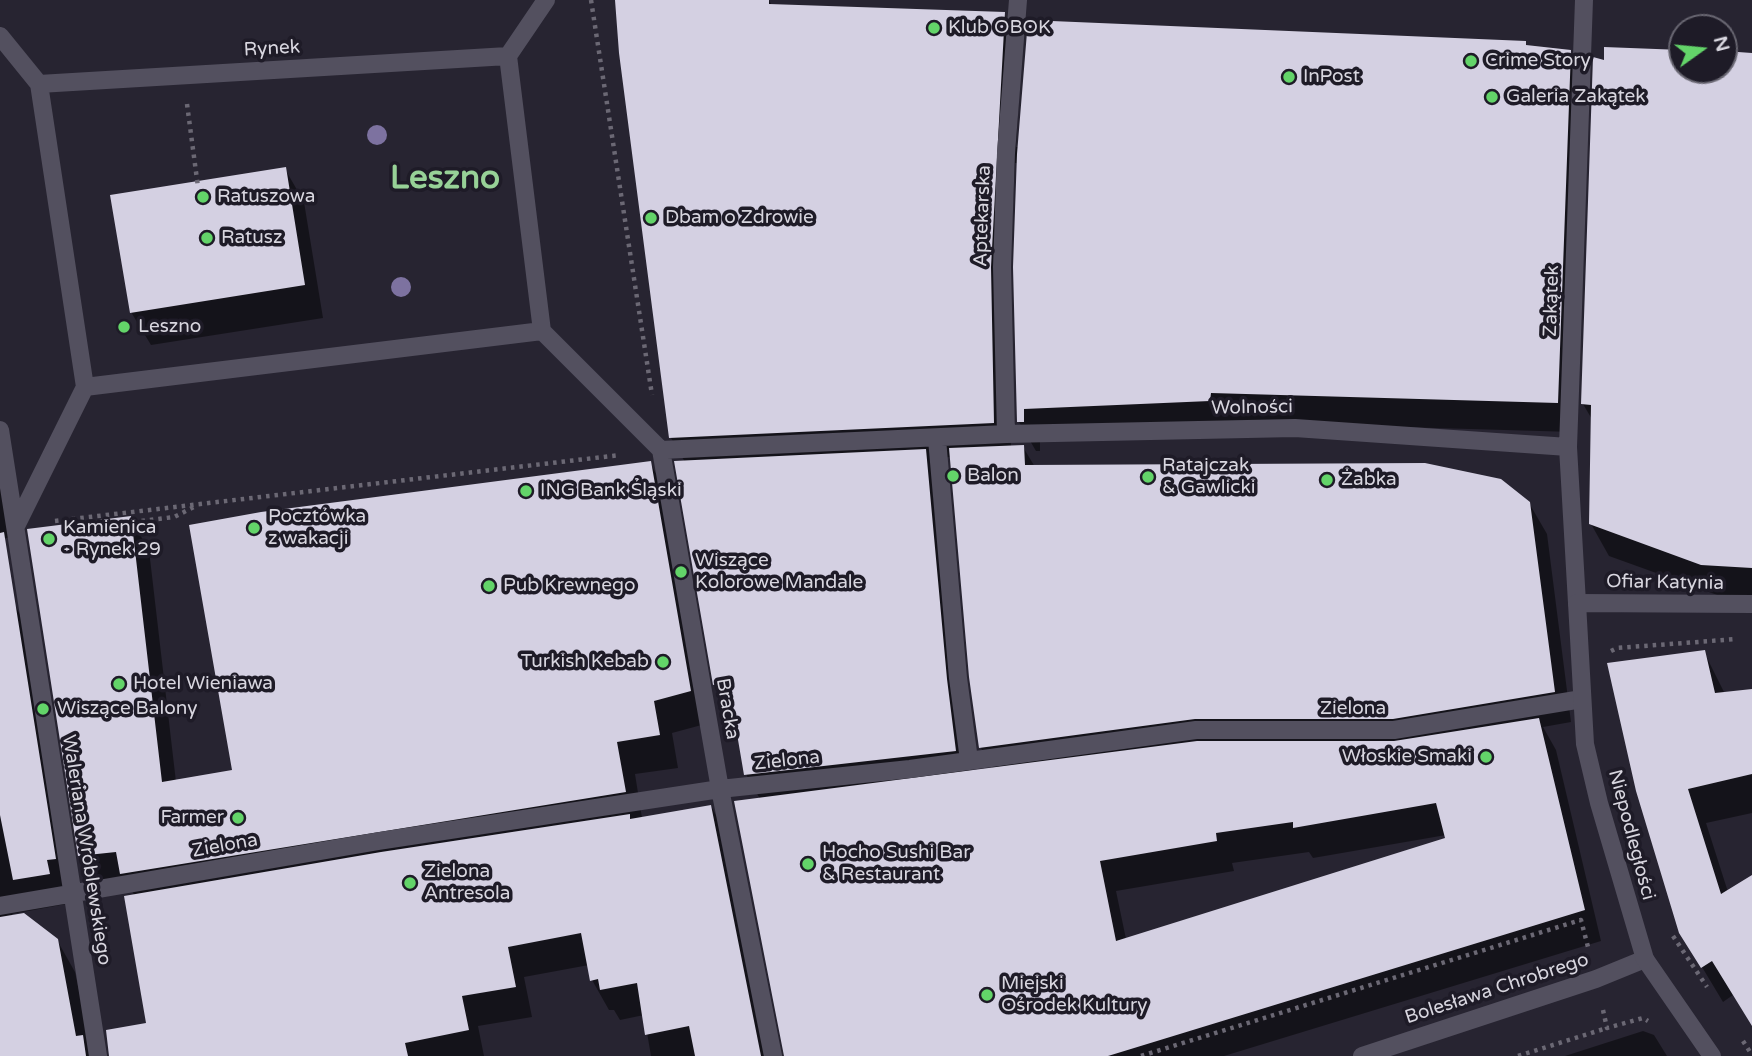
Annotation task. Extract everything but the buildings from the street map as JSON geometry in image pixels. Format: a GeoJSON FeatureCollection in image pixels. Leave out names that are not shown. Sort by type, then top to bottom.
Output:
{"type":"FeatureCollection","features":[{"type":"Feature","properties":{"kind":"street"},"geometry":{"type":"LineString","coordinates":[[547,0],[508,56],[541,331],[661,450]]}},
{"type":"Feature","properties":{"kind":"street","name":"Aptekarska"},"geometry":{"type":"LineString","coordinates":[[1006,434],[1002,267],[1006,153],[1018,0]]}},
{"type":"Feature","properties":{"kind":"street","name":"Zakątek"},"geometry":{"type":"LineString","coordinates":[[1577,603],[1568,447],[1584,0]]}},
{"type":"Feature","properties":{"kind":"street"},"geometry":{"type":"LineString","coordinates":[[0,36],[39,84],[85,387],[8,527]]}},
{"type":"Feature","properties":{"kind":"street","name":"Rynek"},"geometry":{"type":"LineString","coordinates":[[39,84],[508,56]]}},
{"type":"Feature","properties":{"kind":"street"},"geometry":{"type":"LineString","coordinates":[[85,387],[541,331]]}},
{"type":"Feature","properties":{"kind":"street","name":"Wolności"},"geometry":{"type":"LineString","coordinates":[[661,450],[1006,434],[1295,428],[1568,447]]}},
{"type":"Feature","properties":{"kind":"street","name":"Waleriana Wróblewskiego"},"geometry":{"type":"LineString","coordinates":[[0,430],[8,527],[98,1056]]}},
{"type":"Feature","properties":{"kind":"street"},"geometry":{"type":"LineString","coordinates":[[937,439],[958,678],[969,760]]}},
{"type":"Feature","properties":{"kind":"street","name":"Bracka"},"geometry":{"type":"LineString","coordinates":[[661,450],[720,789],[773,1056]]}},
{"type":"Feature","properties":{"kind":"street","name":"Ofiar Katynia"},"geometry":{"type":"LineString","coordinates":[[1577,603],[1752,604]]}},
{"type":"Feature","properties":{"kind":"street","name":"Niepodległości"},"geometry":{"type":"LineString","coordinates":[[1577,603],[1586,744],[1599,803],[1644,959],[1712,1056]]}},
{"type":"Feature","properties":{"kind":"street","name":"Zielona"},"geometry":{"type":"LineString","coordinates":[[0,906],[379,841],[720,789],[1196,730],[1394,730],[1582,699]]}},
{"type":"Feature","properties":{"kind":"street","name":"Bolesława Chrobrego"},"geometry":{"type":"LineString","coordinates":[[1362,1056],[1596,979],[1644,959]]}},
{"type":"Feature","properties":{"kind":"path"},"geometry":{"type":"LineString","coordinates":[[8,527],[661,450],[591,0]]}},
{"type":"Feature","properties":{"kind":"path"},"geometry":{"type":"LineString","coordinates":[[183,75],[198,187]]}},
{"type":"Feature","properties":{"kind":"path"},"geometry":{"type":"LineString","coordinates":[[133,522],[174,517],[199,504]]}},
{"type":"Feature","properties":{"kind":"path"},"geometry":{"type":"LineString","coordinates":[[1601,656],[1617,648],[1739,639]]}},
{"type":"Feature","properties":{"kind":"path"},"geometry":{"type":"LineString","coordinates":[[1140,1056],[1581,920],[1607,1028]]}},
{"type":"Feature","properties":{"kind":"path"},"geometry":{"type":"LineString","coordinates":[[1667,927],[1711,992]]}},
{"type":"Feature","properties":{"kind":"path"},"geometry":{"type":"LineString","coordinates":[[1518,1056],[1643,1018],[1651,1023]]}},
{"type":"Feature","properties":{"kind":"path"},"geometry":{"type":"LineString","coordinates":[[1738,1034],[1752,1055]]}},
{"type":"Feature","properties":{"kind":"place","name":"Klub OBOK"},"geometry":{"type":"Point","coordinates":[934,28]}},
{"type":"Feature","properties":{"kind":"place","name":"Crime Story"},"geometry":{"type":"Point","coordinates":[1471,61]}},
{"type":"Feature","properties":{"kind":"place","name":"InPost"},"geometry":{"type":"Point","coordinates":[1289,77]}},
{"type":"Feature","properties":{"kind":"place","name":"Galeria Zakątek"},"geometry":{"type":"Point","coordinates":[1492,97]}},
{"type":"Feature","properties":{"kind":"place","name":"Ratuszowa"},"geometry":{"type":"Point","coordinates":[203,197]}},
{"type":"Feature","properties":{"kind":"place","name":"Dbam o Zdrowie"},"geometry":{"type":"Point","coordinates":[651,218]}},
{"type":"Feature","properties":{"kind":"place","name":"Ratusz"},"geometry":{"type":"Point","coordinates":[207,238]}},
{"type":"Feature","properties":{"kind":"place","name":"Leszno"},"geometry":{"type":"Point","coordinates":[124,327]}},
{"type":"Feature","properties":{"kind":"place","name":"Balon"},"geometry":{"type":"Point","coordinates":[953,476]}},
{"type":"Feature","properties":{"kind":"place","name":"Ratajczak & Gawlicki"},"geometry":{"type":"Point","coordinates":[1148,477]}},
{"type":"Feature","properties":{"kind":"place","name":"Żabka"},"geometry":{"type":"Point","coordinates":[1327,480]}},
{"type":"Feature","properties":{"kind":"place","name":"ING Bank Śląski"},"geometry":{"type":"Point","coordinates":[526,491]}},
{"type":"Feature","properties":{"kind":"place","name":"Pocztówka z wakacji"},"geometry":{"type":"Point","coordinates":[254,528]}},
{"type":"Feature","properties":{"kind":"place","name":"Kamienica - Rynek 29"},"geometry":{"type":"Point","coordinates":[49,539]}},
{"type":"Feature","properties":{"kind":"place","name":"Wiszące Kolorowe Mandale"},"geometry":{"type":"Point","coordinates":[681,572]}},
{"type":"Feature","properties":{"kind":"place","name":"Pub Krewnego"},"geometry":{"type":"Point","coordinates":[489,586]}},
{"type":"Feature","properties":{"kind":"place","name":"Turkish Kebab"},"geometry":{"type":"Point","coordinates":[663,662]}},
{"type":"Feature","properties":{"kind":"place","name":"Hotel Wieniawa"},"geometry":{"type":"Point","coordinates":[119,684]}},
{"type":"Feature","properties":{"kind":"place","name":"Wiszące Balony"},"geometry":{"type":"Point","coordinates":[43,709]}},
{"type":"Feature","properties":{"kind":"place","name":"Włoskie Smaki"},"geometry":{"type":"Point","coordinates":[1486,757]}},
{"type":"Feature","properties":{"kind":"place","name":"Farmer"},"geometry":{"type":"Point","coordinates":[238,818]}},
{"type":"Feature","properties":{"kind":"place","name":"Hocho Sushi Bar & Restaurant"},"geometry":{"type":"Point","coordinates":[808,864]}},
{"type":"Feature","properties":{"kind":"place","name":"Zielona Antresola"},"geometry":{"type":"Point","coordinates":[410,883]}},
{"type":"Feature","properties":{"kind":"place","name":"Miejski Ośrodek Kultury"},"geometry":{"type":"Point","coordinates":[987,995]}},
{"type":"Feature","properties":{"kind":"district","name":"Leszno"},"geometry":{"type":"Point","coordinates":[445,179]}}]}
